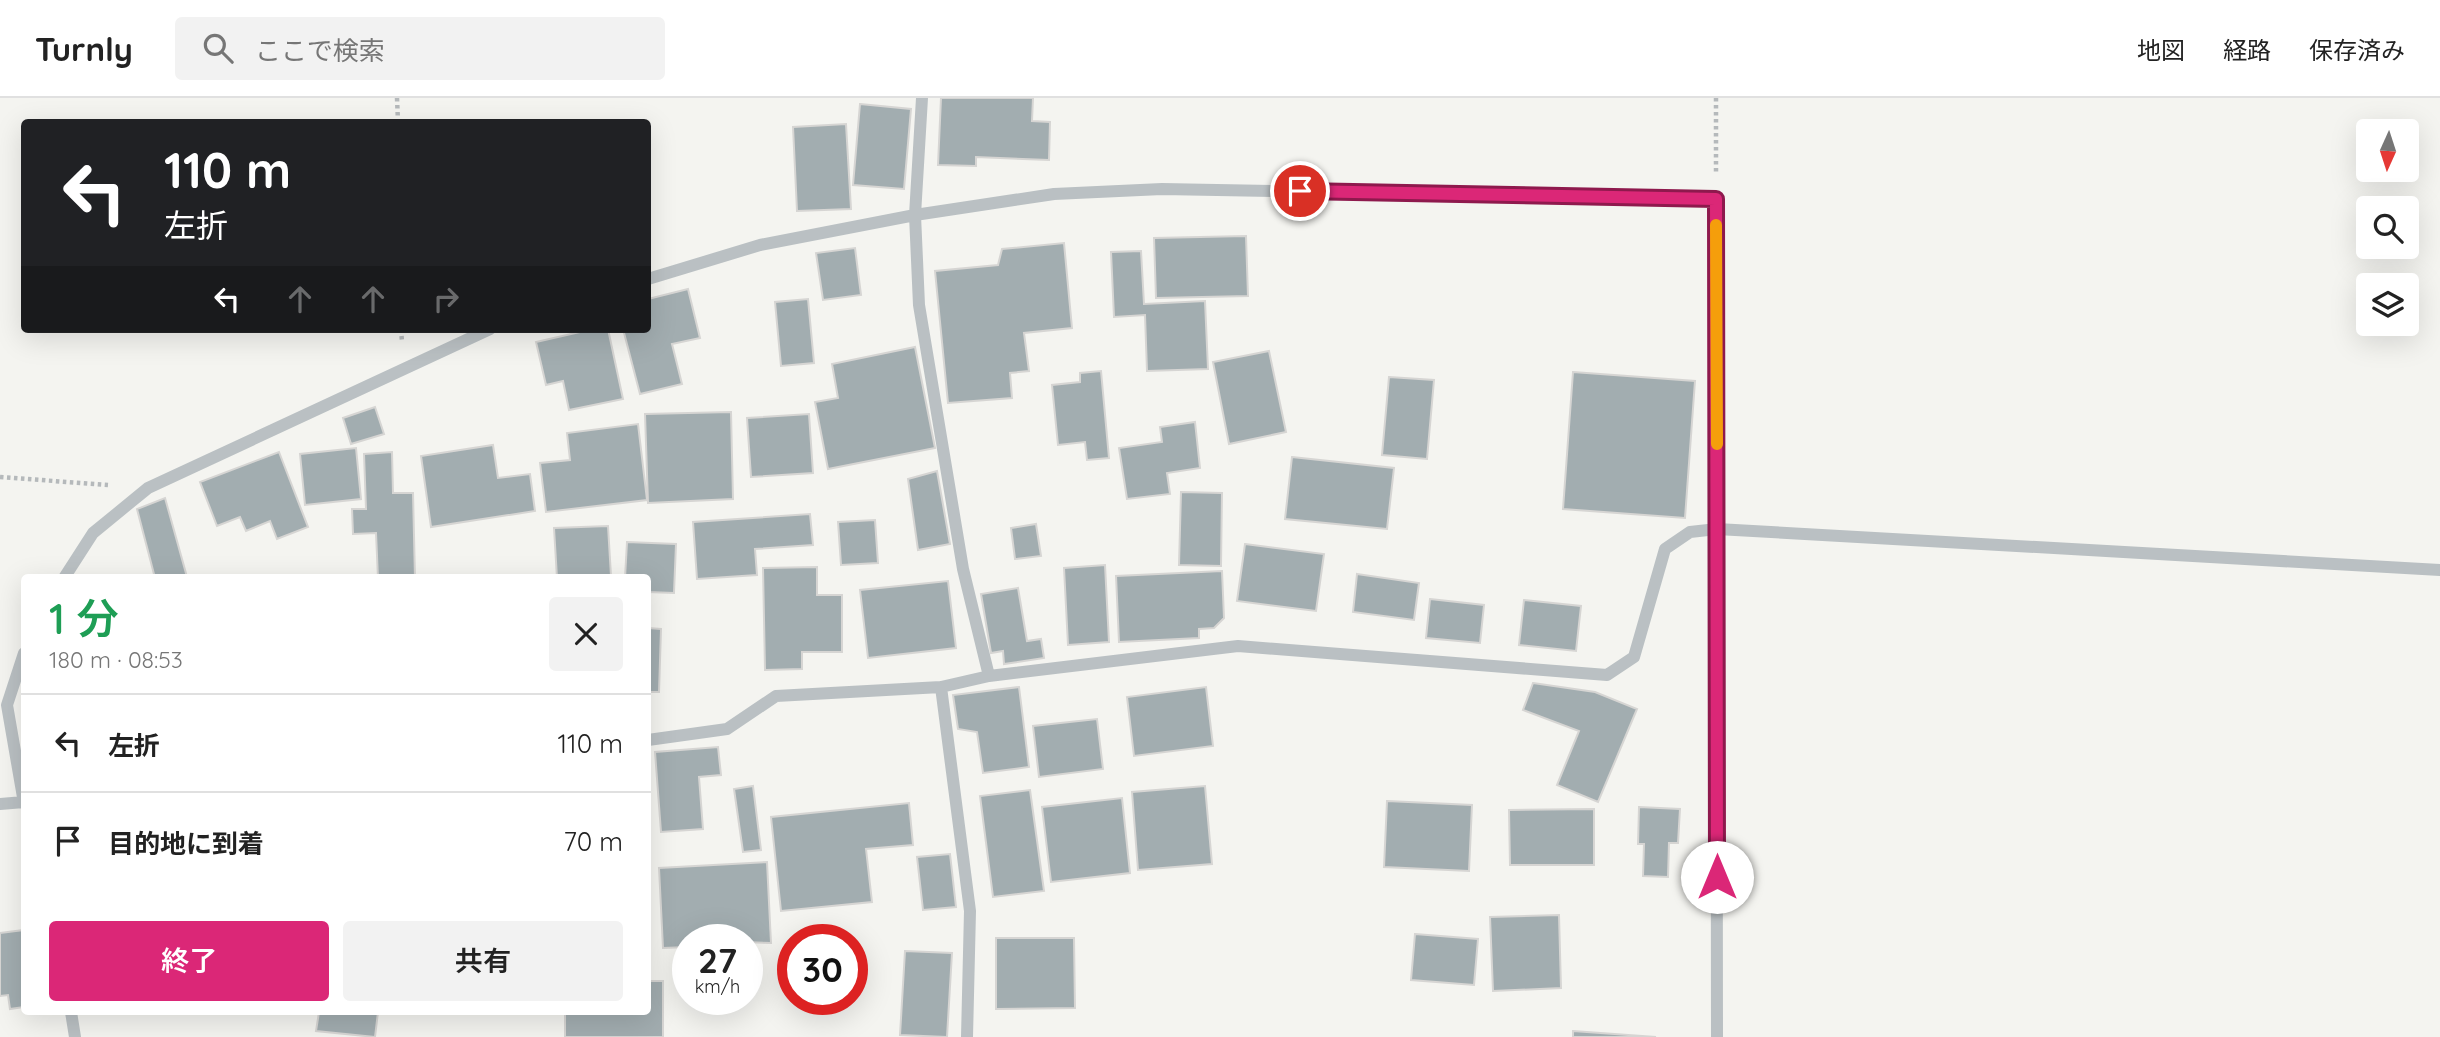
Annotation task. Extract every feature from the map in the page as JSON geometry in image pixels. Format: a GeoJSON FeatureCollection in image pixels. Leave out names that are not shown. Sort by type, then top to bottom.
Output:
{"type":"FeatureCollection","features":[{"type":"Feature","properties":{"kind":"street"},"geometry":{"type":"LineString","coordinates":[[922,98],[915,215],[921,318],[963,569],[989,676]]}},
{"type":"Feature","properties":{"kind":"street"},"geometry":{"type":"LineString","coordinates":[[651,278],[760,245],[915,215],[1055,194],[1162,189],[1716,199],[1717,1037]]}},
{"type":"Feature","properties":{"kind":"street"},"geometry":{"type":"LineString","coordinates":[[67,574],[93,533],[148,488],[481,333]]}},
{"type":"Feature","properties":{"kind":"street"},"geometry":{"type":"LineString","coordinates":[[651,740],[727,729],[776,696],[941,687],[989,676],[1238,646],[1607,675],[1634,657],[1665,549],[1690,532],[1717,529],[2440,570]]}},
{"type":"Feature","properties":{"kind":"street"},"geometry":{"type":"LineString","coordinates":[[21,662],[6,705],[21,786]]}},
{"type":"Feature","properties":{"kind":"street"},"geometry":{"type":"LineString","coordinates":[[941,687],[970,911],[967,1037]]}},
{"type":"Feature","properties":{"kind":"street"},"geometry":{"type":"LineString","coordinates":[[0,804],[21,802]]}},
{"type":"Feature","properties":{"kind":"street"},"geometry":{"type":"LineString","coordinates":[[71,1015],[75,1037]]}},
{"type":"Feature","properties":{"kind":"path"},"geometry":{"type":"LineString","coordinates":[[397,98],[398,119]]}},
{"type":"Feature","properties":{"kind":"path"},"geometry":{"type":"LineString","coordinates":[[1716,98],[1716,199]]}},
{"type":"Feature","properties":{"kind":"path"},"geometry":{"type":"LineString","coordinates":[[0,477],[148,488]]}},
{"type":"Feature","properties":{"kind":"building"},"geometry":{"type":"Polygon","coordinates":[[[941,98],[1033,98],[1032,121],[1050,122],[1049,160],[976,157],[976,166],[938,165],[941,98]]]}},
{"type":"Feature","properties":{"kind":"building"},"geometry":{"type":"Polygon","coordinates":[[[860,104],[911,109],[904,189],[853,185],[860,104]]]}},
{"type":"Feature","properties":{"kind":"building"},"geometry":{"type":"Polygon","coordinates":[[[846,124],[851,209],[797,211],[793,127],[846,124]]]}},
{"type":"Feature","properties":{"kind":"building"},"geometry":{"type":"Polygon","coordinates":[[[1246,236],[1248,296],[1156,298],[1154,238],[1246,236]]]}},
{"type":"Feature","properties":{"kind":"building"},"geometry":{"type":"Polygon","coordinates":[[[1064,243],[1072,328],[1024,333],[1029,371],[1010,373],[1012,398],[948,403],[935,271],[998,265],[1002,249],[1064,243]]]}},
{"type":"Feature","properties":{"kind":"building"},"geometry":{"type":"Polygon","coordinates":[[[855,248],[861,295],[823,300],[816,253],[855,248]]]}},
{"type":"Feature","properties":{"kind":"building"},"geometry":{"type":"Polygon","coordinates":[[[1141,251],[1144,304],[1205,301],[1208,369],[1147,371],[1145,315],[1114,317],[1111,252],[1141,251]]]}},
{"type":"Feature","properties":{"kind":"building"},"geometry":{"type":"Polygon","coordinates":[[[688,289],[700,338],[672,344],[682,384],[640,394],[624,333],[651,333],[651,298],[688,289]]]}},
{"type":"Feature","properties":{"kind":"building"},"geometry":{"type":"Polygon","coordinates":[[[808,299],[814,363],[781,366],[775,302],[808,299]]]}},
{"type":"Feature","properties":{"kind":"building"},"geometry":{"type":"Polygon","coordinates":[[[575,333],[609,333],[623,399],[569,410],[563,381],[546,385],[536,342],[575,333]]]}},
{"type":"Feature","properties":{"kind":"building"},"geometry":{"type":"Polygon","coordinates":[[[915,347],[935,448],[828,469],[815,402],[838,398],[832,364],[915,347]]]}},
{"type":"Feature","properties":{"kind":"building"},"geometry":{"type":"Polygon","coordinates":[[[1269,351],[1286,432],[1229,444],[1213,362],[1269,351]]]}},
{"type":"Feature","properties":{"kind":"building"},"geometry":{"type":"Polygon","coordinates":[[[1101,371],[1109,458],[1087,460],[1085,442],[1058,445],[1052,385],[1080,382],[1080,373],[1101,371]]]}},
{"type":"Feature","properties":{"kind":"building"},"geometry":{"type":"Polygon","coordinates":[[[1573,372],[1695,381],[1685,518],[1563,509],[1573,372]]]}},
{"type":"Feature","properties":{"kind":"building"},"geometry":{"type":"Polygon","coordinates":[[[1389,377],[1434,380],[1427,459],[1382,455],[1389,377]]]}},
{"type":"Feature","properties":{"kind":"building"},"geometry":{"type":"Polygon","coordinates":[[[375,407],[384,434],[351,444],[343,418],[375,407]]]}},
{"type":"Feature","properties":{"kind":"building"},"geometry":{"type":"Polygon","coordinates":[[[731,412],[733,499],[648,503],[645,414],[731,412]]]}},
{"type":"Feature","properties":{"kind":"building"},"geometry":{"type":"Polygon","coordinates":[[[809,414],[813,473],[751,477],[747,418],[809,414]]]}},
{"type":"Feature","properties":{"kind":"building"},"geometry":{"type":"Polygon","coordinates":[[[1195,422],[1200,468],[1167,473],[1170,494],[1127,499],[1119,448],[1162,442],[1160,427],[1195,422]]]}},
{"type":"Feature","properties":{"kind":"building"},"geometry":{"type":"Polygon","coordinates":[[[638,424],[647,500],[546,512],[540,463],[570,460],[567,433],[638,424]]]}},
{"type":"Feature","properties":{"kind":"building"},"geometry":{"type":"Polygon","coordinates":[[[493,445],[498,478],[530,474],[535,511],[431,527],[421,456],[493,445]]]}},
{"type":"Feature","properties":{"kind":"building"},"geometry":{"type":"Polygon","coordinates":[[[356,448],[361,499],[305,505],[300,454],[356,448]]]}},
{"type":"Feature","properties":{"kind":"building"},"geometry":{"type":"Polygon","coordinates":[[[279,452],[308,527],[277,539],[270,521],[246,531],[240,517],[217,526],[200,482],[279,452]]]}},
{"type":"Feature","properties":{"kind":"building"},"geometry":{"type":"Polygon","coordinates":[[[392,452],[393,493],[413,493],[415,574],[378,574],[376,533],[353,534],[352,509],[366,509],[364,454],[392,452]]]}},
{"type":"Feature","properties":{"kind":"building"},"geometry":{"type":"Polygon","coordinates":[[[1292,457],[1394,468],[1387,529],[1285,519],[1292,457]]]}},
{"type":"Feature","properties":{"kind":"building"},"geometry":{"type":"Polygon","coordinates":[[[937,471],[950,544],[918,550],[908,479],[937,471]]]}},
{"type":"Feature","properties":{"kind":"building"},"geometry":{"type":"Polygon","coordinates":[[[1181,492],[1222,493],[1221,566],[1179,565],[1181,492]]]}},
{"type":"Feature","properties":{"kind":"building"},"geometry":{"type":"Polygon","coordinates":[[[165,498],[186,574],[154,574],[137,509],[165,498]]]}},
{"type":"Feature","properties":{"kind":"building"},"geometry":{"type":"Polygon","coordinates":[[[810,514],[813,545],[755,549],[757,575],[697,579],[693,522],[810,514]]]}},
{"type":"Feature","properties":{"kind":"building"},"geometry":{"type":"Polygon","coordinates":[[[875,520],[878,563],[841,565],[838,522],[875,520]]]}},
{"type":"Feature","properties":{"kind":"building"},"geometry":{"type":"Polygon","coordinates":[[[1036,524],[1041,556],[1015,559],[1011,528],[1036,524]]]}},
{"type":"Feature","properties":{"kind":"building"},"geometry":{"type":"Polygon","coordinates":[[[608,526],[611,574],[557,574],[554,528],[608,526]]]}},
{"type":"Feature","properties":{"kind":"building"},"geometry":{"type":"Polygon","coordinates":[[[627,542],[676,544],[674,593],[651,592],[651,574],[625,574],[627,542]]]}},
{"type":"Feature","properties":{"kind":"building"},"geometry":{"type":"Polygon","coordinates":[[[1245,544],[1324,554],[1316,611],[1237,601],[1245,544]]]}},
{"type":"Feature","properties":{"kind":"building"},"geometry":{"type":"Polygon","coordinates":[[[1105,565],[1109,642],[1068,645],[1064,568],[1105,565]]]}},
{"type":"Feature","properties":{"kind":"building"},"geometry":{"type":"Polygon","coordinates":[[[817,567],[817,595],[842,595],[842,652],[802,652],[802,669],[765,670],[763,568],[817,567]]]}},
{"type":"Feature","properties":{"kind":"building"},"geometry":{"type":"Polygon","coordinates":[[[1222,571],[1224,618],[1214,628],[1199,629],[1199,638],[1119,642],[1116,576],[1222,571]]]}},
{"type":"Feature","properties":{"kind":"building"},"geometry":{"type":"Polygon","coordinates":[[[1357,574],[1419,583],[1414,620],[1353,612],[1357,574]]]}},
{"type":"Feature","properties":{"kind":"building"},"geometry":{"type":"Polygon","coordinates":[[[948,581],[956,648],[868,658],[860,590],[948,581]]]}},
{"type":"Feature","properties":{"kind":"building"},"geometry":{"type":"Polygon","coordinates":[[[1018,588],[1027,641],[1041,639],[1044,658],[1004,664],[1003,651],[991,653],[981,594],[1018,588]]]}},
{"type":"Feature","properties":{"kind":"building"},"geometry":{"type":"Polygon","coordinates":[[[1430,599],[1484,605],[1480,643],[1426,638],[1430,599]]]}},
{"type":"Feature","properties":{"kind":"building"},"geometry":{"type":"Polygon","coordinates":[[[1524,600],[1581,606],[1576,651],[1519,645],[1524,600]]]}},
{"type":"Feature","properties":{"kind":"building"},"geometry":{"type":"Polygon","coordinates":[[[651,628],[661,629],[659,692],[651,692],[651,628]]]}},
{"type":"Feature","properties":{"kind":"building"},"geometry":{"type":"Polygon","coordinates":[[[1533,683],[1595,692],[1637,709],[1598,802],[1557,785],[1579,731],[1523,710],[1533,683]]]}},
{"type":"Feature","properties":{"kind":"building"},"geometry":{"type":"Polygon","coordinates":[[[1019,687],[1029,767],[983,773],[977,732],[958,729],[953,695],[1019,687]]]}},
{"type":"Feature","properties":{"kind":"building"},"geometry":{"type":"Polygon","coordinates":[[[1206,687],[1213,746],[1134,756],[1127,697],[1206,687]]]}},
{"type":"Feature","properties":{"kind":"building"},"geometry":{"type":"Polygon","coordinates":[[[1097,719],[1103,769],[1039,777],[1033,726],[1097,719]]]}},
{"type":"Feature","properties":{"kind":"building"},"geometry":{"type":"Polygon","coordinates":[[[718,747],[721,775],[699,777],[703,829],[661,832],[655,752],[718,747]]]}},
{"type":"Feature","properties":{"kind":"building"},"geometry":{"type":"Polygon","coordinates":[[[753,786],[761,850],[743,852],[734,789],[753,786]]]}},
{"type":"Feature","properties":{"kind":"building"},"geometry":{"type":"Polygon","coordinates":[[[1205,786],[1212,864],[1138,870],[1132,792],[1205,786]]]}},
{"type":"Feature","properties":{"kind":"building"},"geometry":{"type":"Polygon","coordinates":[[[1030,790],[1044,891],[993,897],[980,796],[1030,790]]]}},
{"type":"Feature","properties":{"kind":"building"},"geometry":{"type":"Polygon","coordinates":[[[1122,798],[1130,873],[1051,882],[1042,807],[1122,798]]]}},
{"type":"Feature","properties":{"kind":"building"},"geometry":{"type":"Polygon","coordinates":[[[1387,801],[1472,805],[1469,871],[1384,867],[1387,801]]]}},
{"type":"Feature","properties":{"kind":"building"},"geometry":{"type":"Polygon","coordinates":[[[909,803],[913,845],[866,849],[872,902],[781,911],[771,817],[909,803]]]}},
{"type":"Feature","properties":{"kind":"building"},"geometry":{"type":"Polygon","coordinates":[[[1639,807],[1680,809],[1678,843],[1669,843],[1668,877],[1643,876],[1644,844],[1638,844],[1639,807]]]}},
{"type":"Feature","properties":{"kind":"building"},"geometry":{"type":"Polygon","coordinates":[[[1594,809],[1594,865],[1510,865],[1509,810],[1594,809]]]}},
{"type":"Feature","properties":{"kind":"building"},"geometry":{"type":"Polygon","coordinates":[[[950,854],[956,907],[923,910],[917,857],[950,854]]]}},
{"type":"Feature","properties":{"kind":"building"},"geometry":{"type":"Polygon","coordinates":[[[767,862],[771,943],[763,943],[763,924],[672,924],[672,948],[663,948],[659,868],[767,862]]]}},
{"type":"Feature","properties":{"kind":"building"},"geometry":{"type":"Polygon","coordinates":[[[1559,915],[1561,988],[1493,991],[1490,917],[1559,915]]]}},
{"type":"Feature","properties":{"kind":"building"},"geometry":{"type":"Polygon","coordinates":[[[21,930],[21,1007],[10,1009],[8,995],[0,996],[0,933],[21,930]]]}},
{"type":"Feature","properties":{"kind":"building"},"geometry":{"type":"Polygon","coordinates":[[[1415,934],[1478,939],[1474,985],[1411,980],[1415,934]]]}},
{"type":"Feature","properties":{"kind":"building"},"geometry":{"type":"Polygon","coordinates":[[[996,938],[1074,938],[1075,1008],[996,1009],[996,938]]]}},
{"type":"Feature","properties":{"kind":"building"},"geometry":{"type":"Polygon","coordinates":[[[905,951],[952,953],[947,1037],[900,1035],[905,951]]]}},
{"type":"Feature","properties":{"kind":"building"},"geometry":{"type":"Polygon","coordinates":[[[651,981],[663,981],[663,1037],[565,1037],[565,1015],[651,1015],[651,981]]]}},
{"type":"Feature","properties":{"kind":"building"},"geometry":{"type":"Polygon","coordinates":[[[319,1015],[378,1015],[375,1037],[316,1031],[319,1015]]]}},
{"type":"Feature","properties":{"kind":"building"},"geometry":{"type":"Polygon","coordinates":[[[1573,1031],[1656,1037],[1573,1037],[1573,1031]]]}},
{"type":"Feature","properties":{"kind":"slow traffic"},"geometry":{"type":"LineString","coordinates":[[1716,225],[1717,444]]}},
{"type":"Feature","properties":{"kind":"route"},"geometry":{"type":"LineString","coordinates":[[1300,191],[1716,199],[1717,877]]}}]}
